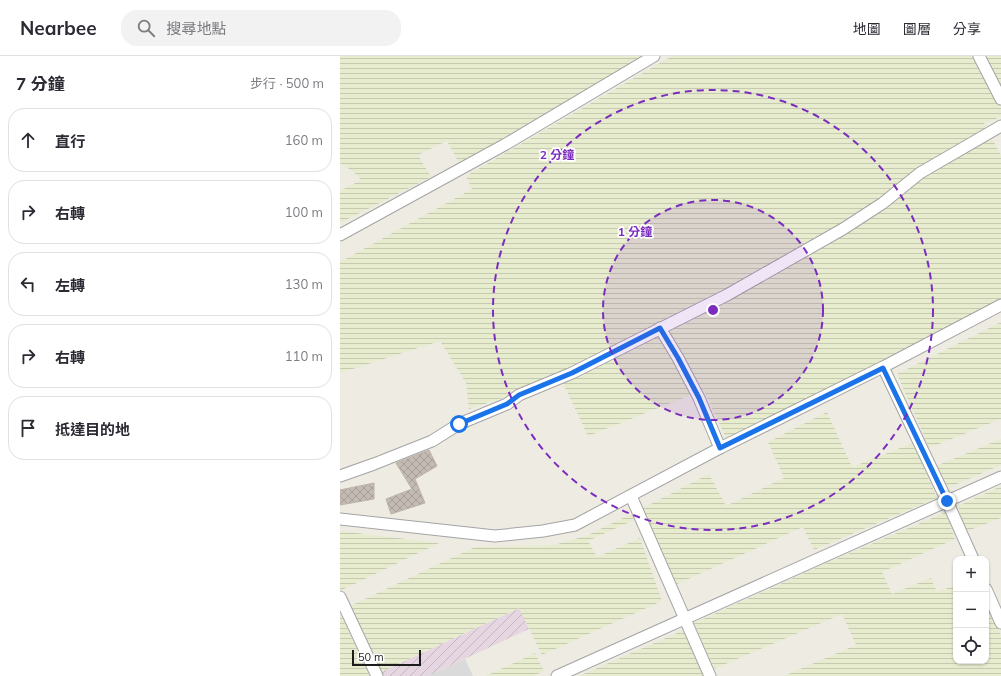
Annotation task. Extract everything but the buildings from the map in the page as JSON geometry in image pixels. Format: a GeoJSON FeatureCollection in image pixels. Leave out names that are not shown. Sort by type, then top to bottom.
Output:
{"type":"FeatureCollection","features":[{"type":"Feature","properties":{"kind":"street"},"geometry":{"type":"LineString","coordinates":[[340,235],[506,144],[654,56]]}},
{"type":"Feature","properties":{"kind":"street"},"geometry":{"type":"LineString","coordinates":[[979,56],[1001,100]]}},
{"type":"Feature","properties":{"kind":"street"},"geometry":{"type":"LineString","coordinates":[[340,476],[432,441],[459,424],[507,404],[519,395],[572,373],[727,295],[843,229],[883,202],[920,173],[1001,126]]}},
{"type":"Feature","properties":{"kind":"street"},"geometry":{"type":"LineString","coordinates":[[340,519],[495,536],[543,531],[575,525],[720,448],[883,368],[1001,305]]}},
{"type":"Feature","properties":{"kind":"street"},"geometry":{"type":"LineString","coordinates":[[660,328],[699,398],[720,448]]}},
{"type":"Feature","properties":{"kind":"street"},"geometry":{"type":"LineString","coordinates":[[883,368],[972,556]]}},
{"type":"Feature","properties":{"kind":"street"},"geometry":{"type":"LineString","coordinates":[[557,676],[1001,477]]}},
{"type":"Feature","properties":{"kind":"street"},"geometry":{"type":"LineString","coordinates":[[631,496],[710,676]]}},
{"type":"Feature","properties":{"kind":"street"},"geometry":{"type":"LineString","coordinates":[[987,592],[1001,624]]}},
{"type":"Feature","properties":{"kind":"street"},"geometry":{"type":"LineString","coordinates":[[340,597],[376,676]]}},
{"type":"Feature","properties":{"kind":"shaded area"},"geometry":{"type":"Polygon","coordinates":[[[520,608],[529,629],[428,676],[383,676],[381,672],[520,608]]]}},
{"type":"Feature","properties":{"kind":"shaded area"},"geometry":{"type":"Polygon","coordinates":[[[465,659],[473,676],[428,676],[465,659]]]}},
{"type":"Feature","properties":{"kind":"green space"},"geometry":{"type":"Polygon","coordinates":[[[340,56],[647,56],[459,163],[447,141],[418,155],[431,177],[340,223],[340,191],[361,180],[354,172],[340,163],[340,56]]]}},
{"type":"Feature","properties":{"kind":"green space"},"geometry":{"type":"Polygon","coordinates":[[[672,56],[1001,56],[1001,91],[994,95],[1001,108],[1001,117],[984,123],[1001,155],[1001,299],[727,440],[704,391],[588,436],[561,379],[469,409],[466,383],[440,341],[340,373],[340,262],[472,189],[466,176],[672,56]]]}},
{"type":"Feature","properties":{"kind":"green space"},"geometry":{"type":"Polygon","coordinates":[[[1001,322],[1001,419],[929,448],[897,374],[1001,322]]]}},
{"type":"Feature","properties":{"kind":"green space"},"geometry":{"type":"Polygon","coordinates":[[[827,412],[852,467],[913,443],[937,498],[814,550],[803,527],[675,585],[641,509],[709,474],[726,506],[784,478],[768,442],[827,412]]]}},
{"type":"Feature","properties":{"kind":"green space"},"geometry":{"type":"Polygon","coordinates":[[[1001,439],[1001,465],[948,488],[936,466],[1001,439]]]}},
{"type":"Feature","properties":{"kind":"green space"},"geometry":{"type":"Polygon","coordinates":[[[1001,486],[1001,518],[965,532],[958,506],[1001,486]]]}},
{"type":"Feature","properties":{"kind":"green space"},"geometry":{"type":"Polygon","coordinates":[[[946,512],[955,539],[882,572],[892,594],[931,578],[937,592],[953,586],[953,664],[989,664],[989,609],[1001,635],[1001,676],[784,676],[856,645],[842,614],[714,669],[694,623],[822,565],[946,512]]]}},
{"type":"Feature","properties":{"kind":"green space"},"geometry":{"type":"Polygon","coordinates":[[[631,514],[634,520],[588,541],[597,557],[640,538],[662,601],[542,655],[519,608],[381,672],[348,607],[475,547],[554,545],[586,536],[631,514]]]}},
{"type":"Feature","properties":{"kind":"green space"},"geometry":{"type":"Polygon","coordinates":[[[340,531],[439,543],[340,591],[340,531]]]}},
{"type":"Feature","properties":{"kind":"green space"},"geometry":{"type":"Polygon","coordinates":[[[340,613],[369,675],[340,676],[340,613]]]}},
{"type":"Feature","properties":{"kind":"green space"},"geometry":{"type":"Polygon","coordinates":[[[684,630],[705,676],[579,676],[684,630]]]}},
{"type":"Feature","properties":{"kind":"green space"},"geometry":{"type":"Polygon","coordinates":[[[535,653],[544,671],[534,676],[486,676],[535,653]]]}},
{"type":"Feature","properties":{"kind":"route"},"geometry":{"type":"LineString","coordinates":[[459,424],[507,404],[519,395],[572,373],[660,328],[699,398],[720,448],[883,368],[947,501]]}}]}
